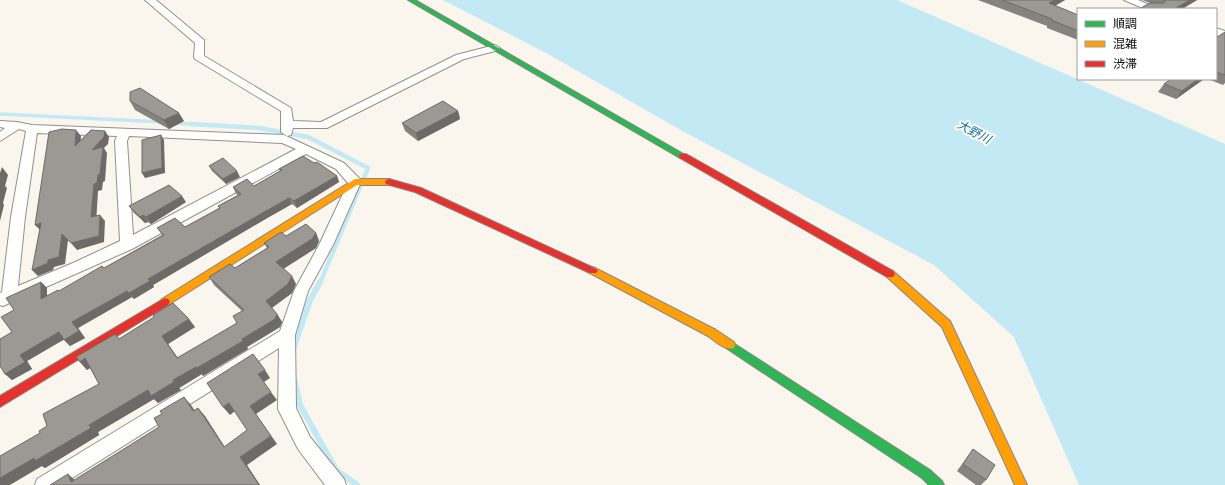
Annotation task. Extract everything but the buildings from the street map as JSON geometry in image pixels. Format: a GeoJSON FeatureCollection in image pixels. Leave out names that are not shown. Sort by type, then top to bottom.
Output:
{"type":"FeatureCollection","features":[{"type":"Feature","properties":{"kind":"street"},"geometry":{"type":"LineString","coordinates":[[150,0],[200,42],[199,57],[287,110],[286,132],[304,150],[322,156],[340,166],[355,182]]}},
{"type":"Feature","properties":{"kind":"street"},"geometry":{"type":"LineString","coordinates":[[411,0],[892,276],[946,324],[1021,485]]}},
{"type":"Feature","properties":{"kind":"street"},"geometry":{"type":"LineString","coordinates":[[1129,0],[1151,8]]}},
{"type":"Feature","properties":{"kind":"street"},"geometry":{"type":"LineString","coordinates":[[0,124],[16,125],[32,129],[124,133],[286,132],[324,126],[460,57],[495,48]]}},
{"type":"Feature","properties":{"kind":"street"},"geometry":{"type":"LineString","coordinates":[[0,137],[16,125]]}},
{"type":"Feature","properties":{"kind":"street"},"geometry":{"type":"LineString","coordinates":[[3,299],[32,129]]}},
{"type":"Feature","properties":{"kind":"street"},"geometry":{"type":"LineString","coordinates":[[124,133],[121,141],[128,244]]}},
{"type":"Feature","properties":{"kind":"street"},"geometry":{"type":"LineString","coordinates":[[3,299],[31,289],[128,244],[304,150]]}},
{"type":"Feature","properties":{"kind":"street"},"geometry":{"type":"LineString","coordinates":[[337,485],[304,443],[287,409],[287,335],[301,291],[326,245],[355,182]]}},
{"type":"Feature","properties":{"kind":"street"},"geometry":{"type":"LineString","coordinates":[[0,402],[118,331],[355,182],[390,182],[418,190],[644,295],[712,333],[926,474],[938,485]]}},
{"type":"Feature","properties":{"kind":"street"},"geometry":{"type":"LineString","coordinates":[[44,485],[287,335]]}},
{"type":"Feature","properties":{"kind":"water","name":"大野川"},"geometry":{"type":"Polygon","coordinates":[[[443,0],[897,0],[1225,144],[1225,485],[1079,485],[1014,337],[934,265],[677,128],[548,54],[443,0]]]}},
{"type":"Feature","properties":{"kind":"waterway"},"geometry":{"type":"LineString","coordinates":[[0,114],[163,122]]}},
{"type":"Feature","properties":{"kind":"waterway"},"geometry":{"type":"LineString","coordinates":[[175,123],[204,125]]}},
{"type":"Feature","properties":{"kind":"waterway"},"geometry":{"type":"LineString","coordinates":[[190,124],[204,125]]}},
{"type":"Feature","properties":{"kind":"waterway"},"geometry":{"type":"LineString","coordinates":[[204,125],[259,128],[308,137],[368,168],[320,283]]}},
{"type":"Feature","properties":{"kind":"waterway"},"geometry":{"type":"LineString","coordinates":[[293,349],[310,300],[320,282]]}},
{"type":"Feature","properties":{"kind":"waterway"},"geometry":{"type":"LineString","coordinates":[[294,378],[300,405],[336,470],[357,485]]}},
{"type":"Feature","properties":{"kind":"traffic: fast"},"geometry":{"type":"LineString","coordinates":[[411,0],[683,156]]}},
{"type":"Feature","properties":{"kind":"traffic: fast"},"geometry":{"type":"LineString","coordinates":[[730,345],[926,474],[938,485]]}},
{"type":"Feature","properties":{"kind":"traffic: slow"},"geometry":{"type":"LineString","coordinates":[[165,302],[355,182],[389,182]]}},
{"type":"Feature","properties":{"kind":"traffic: slow"},"geometry":{"type":"LineString","coordinates":[[593,271],[712,333],[730,345]]}},
{"type":"Feature","properties":{"kind":"traffic: slow"},"geometry":{"type":"LineString","coordinates":[[890,274],[946,324],[1021,485]]}},
{"type":"Feature","properties":{"kind":"traffic: jam"},"geometry":{"type":"LineString","coordinates":[[683,156],[890,274]]}},
{"type":"Feature","properties":{"kind":"traffic: jam"},"geometry":{"type":"LineString","coordinates":[[389,182],[418,190],[593,271]]}},
{"type":"Feature","properties":{"kind":"traffic: jam"},"geometry":{"type":"LineString","coordinates":[[0,402],[165,302]]}}]}
